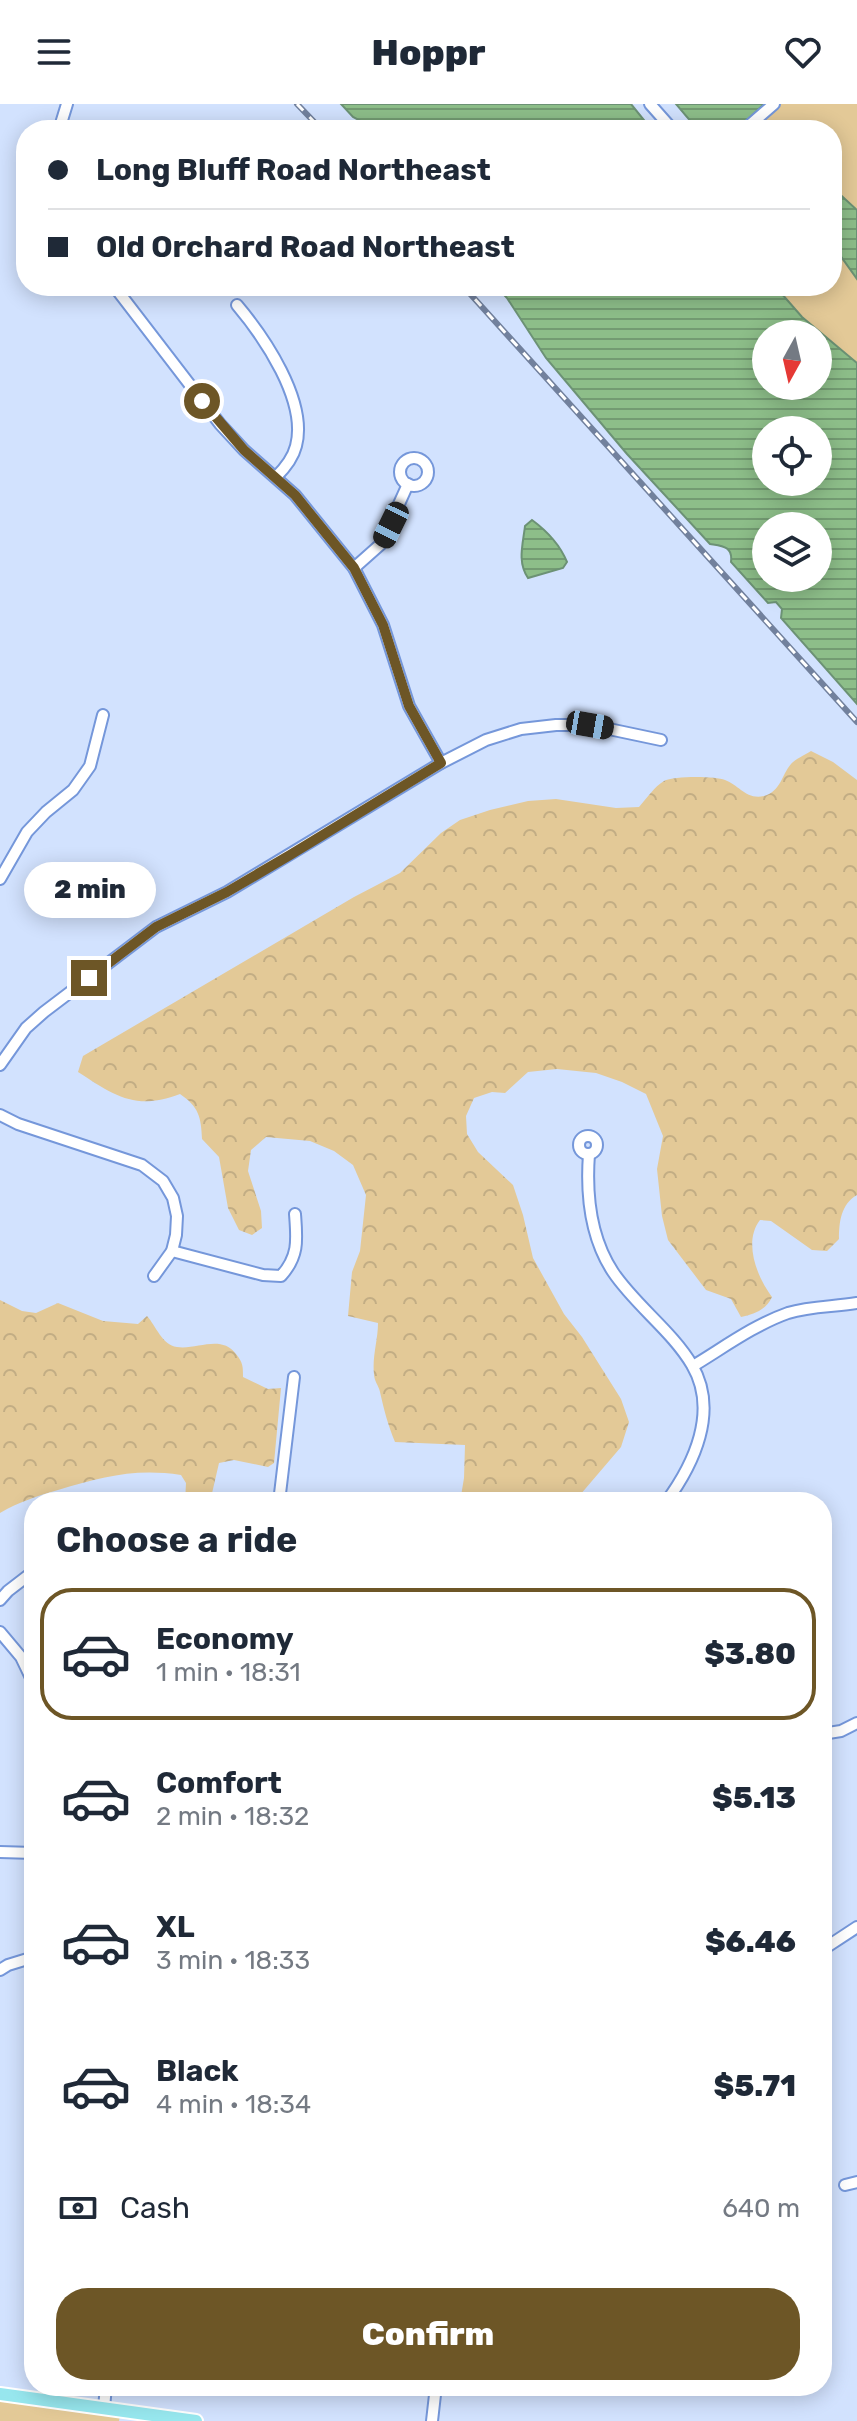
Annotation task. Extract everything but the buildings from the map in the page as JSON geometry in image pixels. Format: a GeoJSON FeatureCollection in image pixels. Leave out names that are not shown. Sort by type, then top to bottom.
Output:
{"type":"FeatureCollection","features":[{"type":"Feature","properties":{"kind":"main road"},"geometry":{"type":"LineString","coordinates":[[0,2394],[196,2421]]}},
{"type":"Feature","properties":{"kind":"street"},"geometry":{"type":"LineString","coordinates":[[650,104],[664,120]]}},
{"type":"Feature","properties":{"kind":"street"},"geometry":{"type":"LineString","coordinates":[[756,120],[774,104]]}},
{"type":"Feature","properties":{"kind":"street"},"geometry":{"type":"LineString","coordinates":[[122,296],[220,424],[295,495],[354,568],[383,625],[409,706],[441,763]]}},
{"type":"Feature","properties":{"kind":"street"},"geometry":{"type":"LineString","coordinates":[[237,305],[259,331],[296,410],[296,446],[290,461],[276,477]]}},
{"type":"Feature","properties":{"kind":"street"},"geometry":{"type":"LineString","coordinates":[[354,568],[381,544],[408,484]]}},
{"type":"Feature","properties":{"kind":"street"},"geometry":{"type":"LineString","coordinates":[[0,879],[27,832],[73,790],[90,766],[103,715]]}},
{"type":"Feature","properties":{"kind":"street"},"geometry":{"type":"LineString","coordinates":[[0,1065],[26,1028],[44,1012],[156,927],[227,892],[441,763],[486,740],[521,729],[590,725],[661,740]]}},
{"type":"Feature","properties":{"kind":"street"},"geometry":{"type":"LineString","coordinates":[[0,1115],[18,1124],[142,1165],[163,1181],[173,1198],[177,1216],[172,1251],[154,1276]]}},
{"type":"Feature","properties":{"kind":"street"},"geometry":{"type":"LineString","coordinates":[[589,1154],[589,1202],[602,1253],[614,1273],[693,1366],[702,1390],[700,1438],[692,1462],[672,1492]]}},
{"type":"Feature","properties":{"kind":"street"},"geometry":{"type":"LineString","coordinates":[[172,1251],[263,1275],[281,1276],[293,1263],[297,1238],[295,1214]]}},
{"type":"Feature","properties":{"kind":"street"},"geometry":{"type":"LineString","coordinates":[[693,1366],[765,1323],[787,1314],[813,1307],[857,1303]]}},
{"type":"Feature","properties":{"kind":"street"},"geometry":{"type":"LineString","coordinates":[[280,1492],[294,1377]]}},
{"type":"Feature","properties":{"kind":"street"},"geometry":{"type":"LineString","coordinates":[[0,1600],[24,1579]]}},
{"type":"Feature","properties":{"kind":"street"},"geometry":{"type":"LineString","coordinates":[[0,1632],[24,1663]]}},
{"type":"Feature","properties":{"kind":"street"},"geometry":{"type":"LineString","coordinates":[[832,1732],[857,1723]]}},
{"type":"Feature","properties":{"kind":"street"},"geometry":{"type":"LineString","coordinates":[[0,1852],[24,1853]]}},
{"type":"Feature","properties":{"kind":"street"},"geometry":{"type":"LineString","coordinates":[[832,1943],[857,1927]]}},
{"type":"Feature","properties":{"kind":"street"},"geometry":{"type":"LineString","coordinates":[[0,1970],[24,1960]]}},
{"type":"Feature","properties":{"kind":"street"},"geometry":{"type":"LineString","coordinates":[[845,2185],[857,2182]]}},
{"type":"Feature","properties":{"kind":"street"},"geometry":{"type":"LineString","coordinates":[[104,2408],[105,2396]]}},
{"type":"Feature","properties":{"kind":"street"},"geometry":{"type":"LineString","coordinates":[[432,2421],[435,2396]]}},
{"type":"Feature","properties":{"kind":"green space"},"geometry":{"type":"Polygon","coordinates":[[[772,104],[857,104],[857,366],[832,344],[832,320],[805,320],[784,296],[842,296],[842,120],[757,120],[772,104]]]}},
{"type":"Feature","properties":{"kind":"green space"},"geometry":{"type":"Polygon","coordinates":[[[811,751],[833,762],[857,780],[857,1195],[844,1208],[839,1239],[827,1251],[812,1250],[771,1221],[760,1220],[755,1229],[752,1249],[761,1280],[772,1297],[759,1311],[741,1317],[731,1299],[706,1290],[668,1240],[657,1169],[663,1136],[646,1094],[596,1073],[557,1069],[528,1072],[505,1093],[492,1092],[474,1098],[466,1116],[467,1134],[478,1152],[513,1185],[533,1258],[564,1314],[621,1399],[629,1422],[621,1447],[583,1492],[462,1492],[465,1445],[395,1442],[374,1377],[378,1323],[348,1316],[352,1272],[360,1251],[366,1195],[353,1165],[334,1151],[310,1141],[266,1137],[251,1150],[248,1171],[261,1211],[262,1228],[252,1235],[239,1230],[228,1208],[219,1157],[202,1139],[200,1119],[191,1103],[180,1094],[165,1099],[138,1101],[115,1094],[78,1072],[83,1056],[400,873],[441,833],[460,820],[528,801],[556,799],[616,808],[639,807],[664,781],[685,777],[720,779],[752,796],[764,796],[777,787],[793,762],[811,751]]]}},
{"type":"Feature","properties":{"kind":"green space"},"geometry":{"type":"Polygon","coordinates":[[[0,1300],[22,1311],[36,1313],[58,1303],[103,1321],[138,1324],[147,1316],[163,1339],[172,1346],[223,1345],[230,1348],[241,1362],[243,1377],[268,1389],[281,1388],[274,1463],[268,1467],[234,1460],[219,1463],[212,1492],[186,1492],[186,1483],[181,1475],[133,1473],[50,1492],[24,1492],[24,1501],[0,1513],[0,1300]]]}},
{"type":"Feature","properties":{"kind":"green space"},"geometry":{"type":"Polygon","coordinates":[[[0,2394],[121,2410],[119,2421],[0,2421],[0,2394]]]}},
{"type":"Feature","properties":{"kind":"shaded area"},"geometry":{"type":"Polygon","coordinates":[[[341,104],[631,104],[644,120],[359,120],[341,104]]]}},
{"type":"Feature","properties":{"kind":"shaded area"},"geometry":{"type":"Polygon","coordinates":[[[676,104],[764,104],[747,120],[690,120],[676,104]]]}},
{"type":"Feature","properties":{"kind":"shaded area"},"geometry":{"type":"Polygon","coordinates":[[[842,196],[857,210],[857,279],[842,258],[842,196]]]}},
{"type":"Feature","properties":{"kind":"shaded area"},"geometry":{"type":"Polygon","coordinates":[[[505,296],[784,296],[806,320],[752,320],[752,400],[832,400],[832,342],[857,363],[857,704],[781,618],[782,609],[776,602],[768,603],[758,592],[832,592],[832,512],[752,512],[752,585],[731,562],[728,550],[710,544],[627,454],[546,358],[505,296]]]}},
{"type":"Feature","properties":{"kind":"shaded area"},"geometry":{"type":"Polygon","coordinates":[[[532,520],[552,539],[567,562],[563,568],[528,578],[522,553],[525,526],[532,520]]]}},
{"type":"Feature","properties":{"kind":"railway"},"geometry":{"type":"LineString","coordinates":[[297,104],[312,120]]}},
{"type":"Feature","properties":{"kind":"railway"},"geometry":{"type":"LineString","coordinates":[[472,296],[857,722]]}},
{"type":"Feature","properties":{"kind":"route"},"geometry":{"type":"LineString","coordinates":[[89,978],[156,927],[227,892],[441,763],[409,706],[383,625],[354,568],[295,495],[244,450],[202,401]]}}]}
